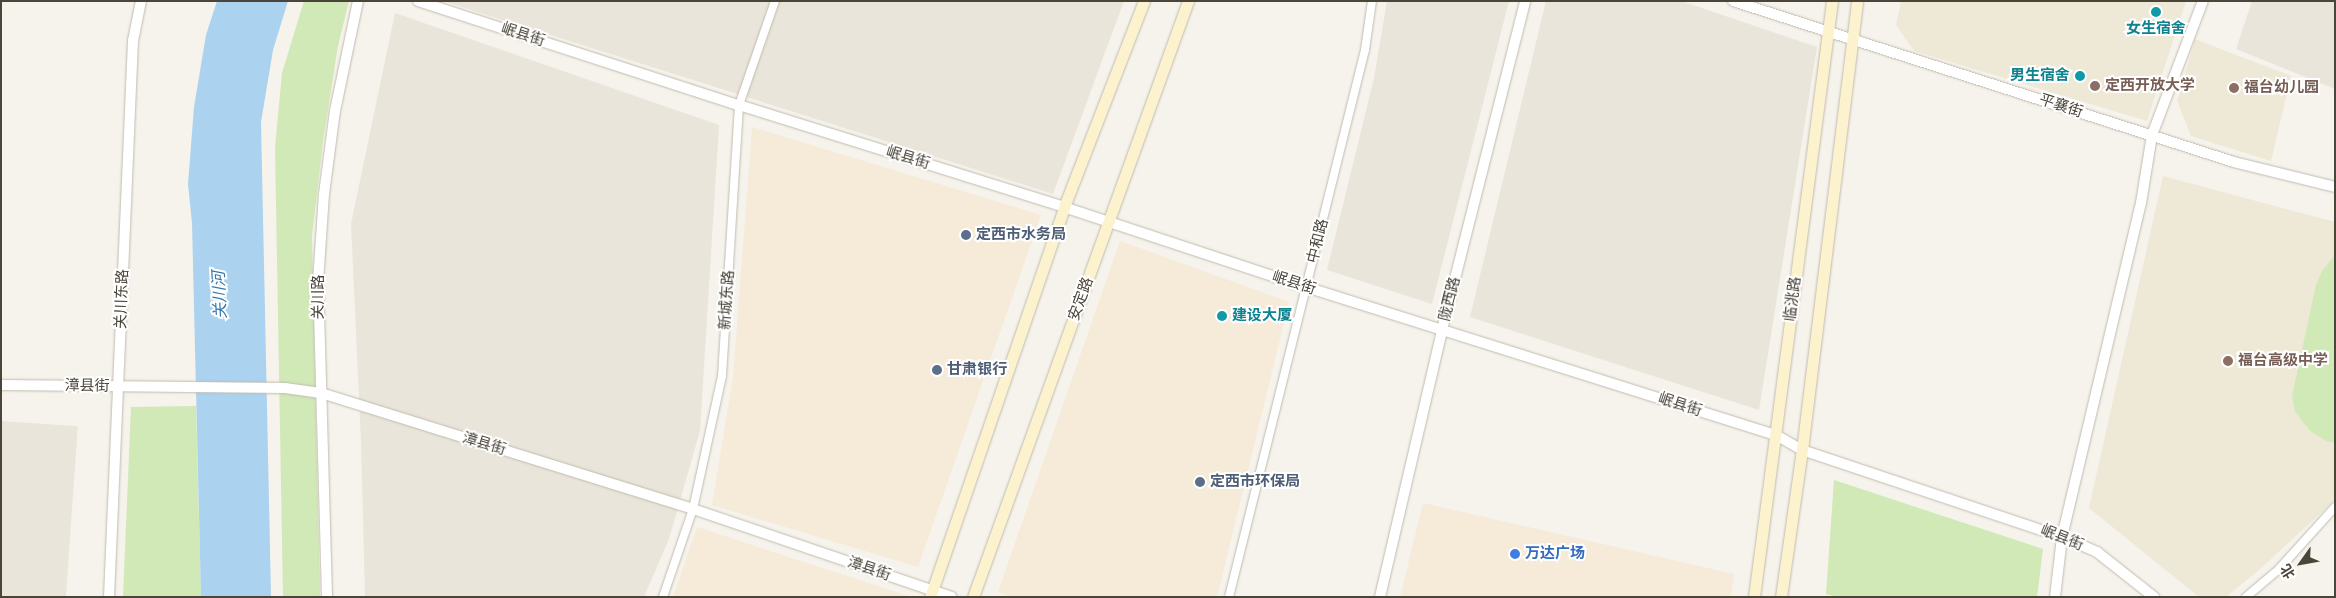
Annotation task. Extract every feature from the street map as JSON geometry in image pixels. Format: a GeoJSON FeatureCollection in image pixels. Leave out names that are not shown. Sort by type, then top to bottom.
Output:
{"type":"FeatureCollection","features":[{"type":"Feature","properties":{"kind":"main road"},"geometry":{"type":"LineString","coordinates":[[931,594],[1064,207],[1144,1]]}},
{"type":"Feature","properties":{"kind":"main road","name":"安定路"},"geometry":{"type":"LineString","coordinates":[[973,597],[1188,1]]}},
{"type":"Feature","properties":{"kind":"main road","name":"临洮路"},"geometry":{"type":"LineString","coordinates":[[1754,597],[1826,32],[1832,1]]}},
{"type":"Feature","properties":{"kind":"main road","name":"临洮路"},"geometry":{"type":"LineString","coordinates":[[1781,597],[1802,450],[1857,1]]}},
{"type":"Feature","properties":{"kind":"street","name":"关川东路"},"geometry":{"type":"LineString","coordinates":[[109,597],[133,41],[141,1]]}},
{"type":"Feature","properties":{"kind":"street","name":"关川路"},"geometry":{"type":"LineString","coordinates":[[327,597],[318,282],[324,194],[335,111],[358,1]]}},
{"type":"Feature","properties":{"kind":"street","name":"岷县街"},"geometry":{"type":"LineString","coordinates":[[418,1],[739,105],[1064,207],[1306,287],[1776,435],[1802,450],[2062,537],[2097,552],[2154,597]]}},
{"type":"Feature","properties":{"kind":"street","name":"新城东路"},"geometry":{"type":"LineString","coordinates":[[663,597],[693,510],[722,376],[739,105],[775,1]]}},
{"type":"Feature","properties":{"kind":"street","name":"中和路"},"geometry":{"type":"LineString","coordinates":[[1229,597],[1364,50],[1372,1]]}},
{"type":"Feature","properties":{"kind":"street","name":"陇西路"},"geometry":{"type":"LineString","coordinates":[[1380,597],[1442,330],[1524,1]]}},
{"type":"Feature","properties":{"kind":"street","name":"平襄街"},"geometry":{"type":"LineString","coordinates":[[1733,1],[2234,162],[2335,187]]}},
{"type":"Feature","properties":{"kind":"street"},"geometry":{"type":"LineString","coordinates":[[2055,597],[2062,537],[2141,203],[2152,136],[2203,1]]}},
{"type":"Feature","properties":{"kind":"street","name":"漳县街"},"geometry":{"type":"LineString","coordinates":[[1,385],[145,385],[285,388],[321,393],[693,510],[931,594],[951,597]]}},
{"type":"Feature","properties":{"kind":"street"},"geometry":{"type":"LineString","coordinates":[[2246,597],[2279,569],[2335,507]]}},
{"type":"Feature","properties":{"kind":"shaded area"},"geometry":{"type":"Polygon","coordinates":[[[443,1],[1124,1],[1053,194],[443,1]]]}},
{"type":"Feature","properties":{"kind":"shaded area"},"geometry":{"type":"Polygon","coordinates":[[[1387,1],[1509,1],[1432,304],[1327,270],[1374,78],[1387,1]]]}},
{"type":"Feature","properties":{"kind":"shaded area"},"geometry":{"type":"Polygon","coordinates":[[[1546,1],[1681,1],[1817,47],[1759,410],[1470,317],[1546,1]]]}},
{"type":"Feature","properties":{"kind":"shaded area","name":"定西开放大学"},"geometry":{"type":"Polygon","coordinates":[[[1901,1],[2186,1],[2147,121],[1914,51],[1896,25],[1901,1]]]}},
{"type":"Feature","properties":{"kind":"shaded area"},"geometry":{"type":"Polygon","coordinates":[[[2252,1],[2335,1],[2335,89],[2236,49],[2252,1]]]}},
{"type":"Feature","properties":{"kind":"shaded area"},"geometry":{"type":"Polygon","coordinates":[[[395,13],[719,125],[700,431],[669,539],[644,597],[365,597],[361,441],[351,224],[395,13]]]}},
{"type":"Feature","properties":{"kind":"shaded area","name":"福台幼儿园"},"geometry":{"type":"Polygon","coordinates":[[[2195,39],[2291,76],[2271,161],[2191,136],[2177,101],[2195,39]]]}},
{"type":"Feature","properties":{"kind":"shaded area"},"geometry":{"type":"Polygon","coordinates":[[[752,127],[1041,215],[918,567],[712,505],[733,377],[752,127]]]}},
{"type":"Feature","properties":{"kind":"shaded area","name":"福台高级中学"},"geometry":{"type":"Polygon","coordinates":[[[2163,176],[2335,222],[2335,500],[2259,570],[2226,597],[2199,597],[2089,508],[2163,176]]]}},
{"type":"Feature","properties":{"kind":"shaded area"},"geometry":{"type":"Polygon","coordinates":[[[1120,241],[1289,302],[1217,597],[1011,597],[998,592],[1120,241]]]}},
{"type":"Feature","properties":{"kind":"shaded area"},"geometry":{"type":"Polygon","coordinates":[[[1,421],[78,426],[66,597],[1,597],[1,421]]]}},
{"type":"Feature","properties":{"kind":"shaded area","name":"万达广场"},"geometry":{"type":"Polygon","coordinates":[[[1423,503],[1734,574],[1731,597],[1400,597],[1423,503]]]}},
{"type":"Feature","properties":{"kind":"shaded area"},"geometry":{"type":"Polygon","coordinates":[[[697,527],[908,596],[673,597],[697,527]]]}},
{"type":"Feature","properties":{"kind":"green space"},"geometry":{"type":"Polygon","coordinates":[[[304,1],[349,1],[338,46],[323,141],[312,236],[320,597],[283,597],[275,148],[282,73],[304,1]]]}},
{"type":"Feature","properties":{"kind":"green space"},"geometry":{"type":"Polygon","coordinates":[[[2335,255],[2335,443],[2326,441],[2310,431],[2295,411],[2292,396],[2316,285],[2322,271],[2335,255]]]}},
{"type":"Feature","properties":{"kind":"green space"},"geometry":{"type":"Polygon","coordinates":[[[196,406],[201,597],[123,597],[131,407],[196,406]]]}},
{"type":"Feature","properties":{"kind":"green space"},"geometry":{"type":"Polygon","coordinates":[[[1834,480],[2043,549],[2037,597],[1838,597],[1826,594],[1834,480]]]}},
{"type":"Feature","properties":{"kind":"water","name":"关川河"},"geometry":{"type":"Polygon","coordinates":[[[217,1],[288,1],[273,50],[261,122],[271,597],[201,597],[192,223],[188,184],[194,107],[206,35],[217,1]]]}},
{"type":"Feature","properties":{"kind":"place","name":"女生宿舍"},"geometry":{"type":"Point","coordinates":[2156,12]}},
{"type":"Feature","properties":{"kind":"place","name":"男生宿舍"},"geometry":{"type":"Point","coordinates":[2080,76]}},
{"type":"Feature","properties":{"kind":"place","name":"定西开放大学"},"geometry":{"type":"Point","coordinates":[2095,86]}},
{"type":"Feature","properties":{"kind":"place","name":"福台幼儿园"},"geometry":{"type":"Point","coordinates":[2234,88]}},
{"type":"Feature","properties":{"kind":"place","name":"定西市水务局"},"geometry":{"type":"Point","coordinates":[966,235]}},
{"type":"Feature","properties":{"kind":"place","name":"建设大厦"},"geometry":{"type":"Point","coordinates":[1222,316]}},
{"type":"Feature","properties":{"kind":"place","name":"福台高级中学"},"geometry":{"type":"Point","coordinates":[2228,361]}},
{"type":"Feature","properties":{"kind":"place","name":"甘肃银行"},"geometry":{"type":"Point","coordinates":[937,370]}},
{"type":"Feature","properties":{"kind":"place","name":"定西市环保局"},"geometry":{"type":"Point","coordinates":[1200,482]}},
{"type":"Feature","properties":{"kind":"place","name":"万达广场"},"geometry":{"type":"Point","coordinates":[1515,554]}}]}
